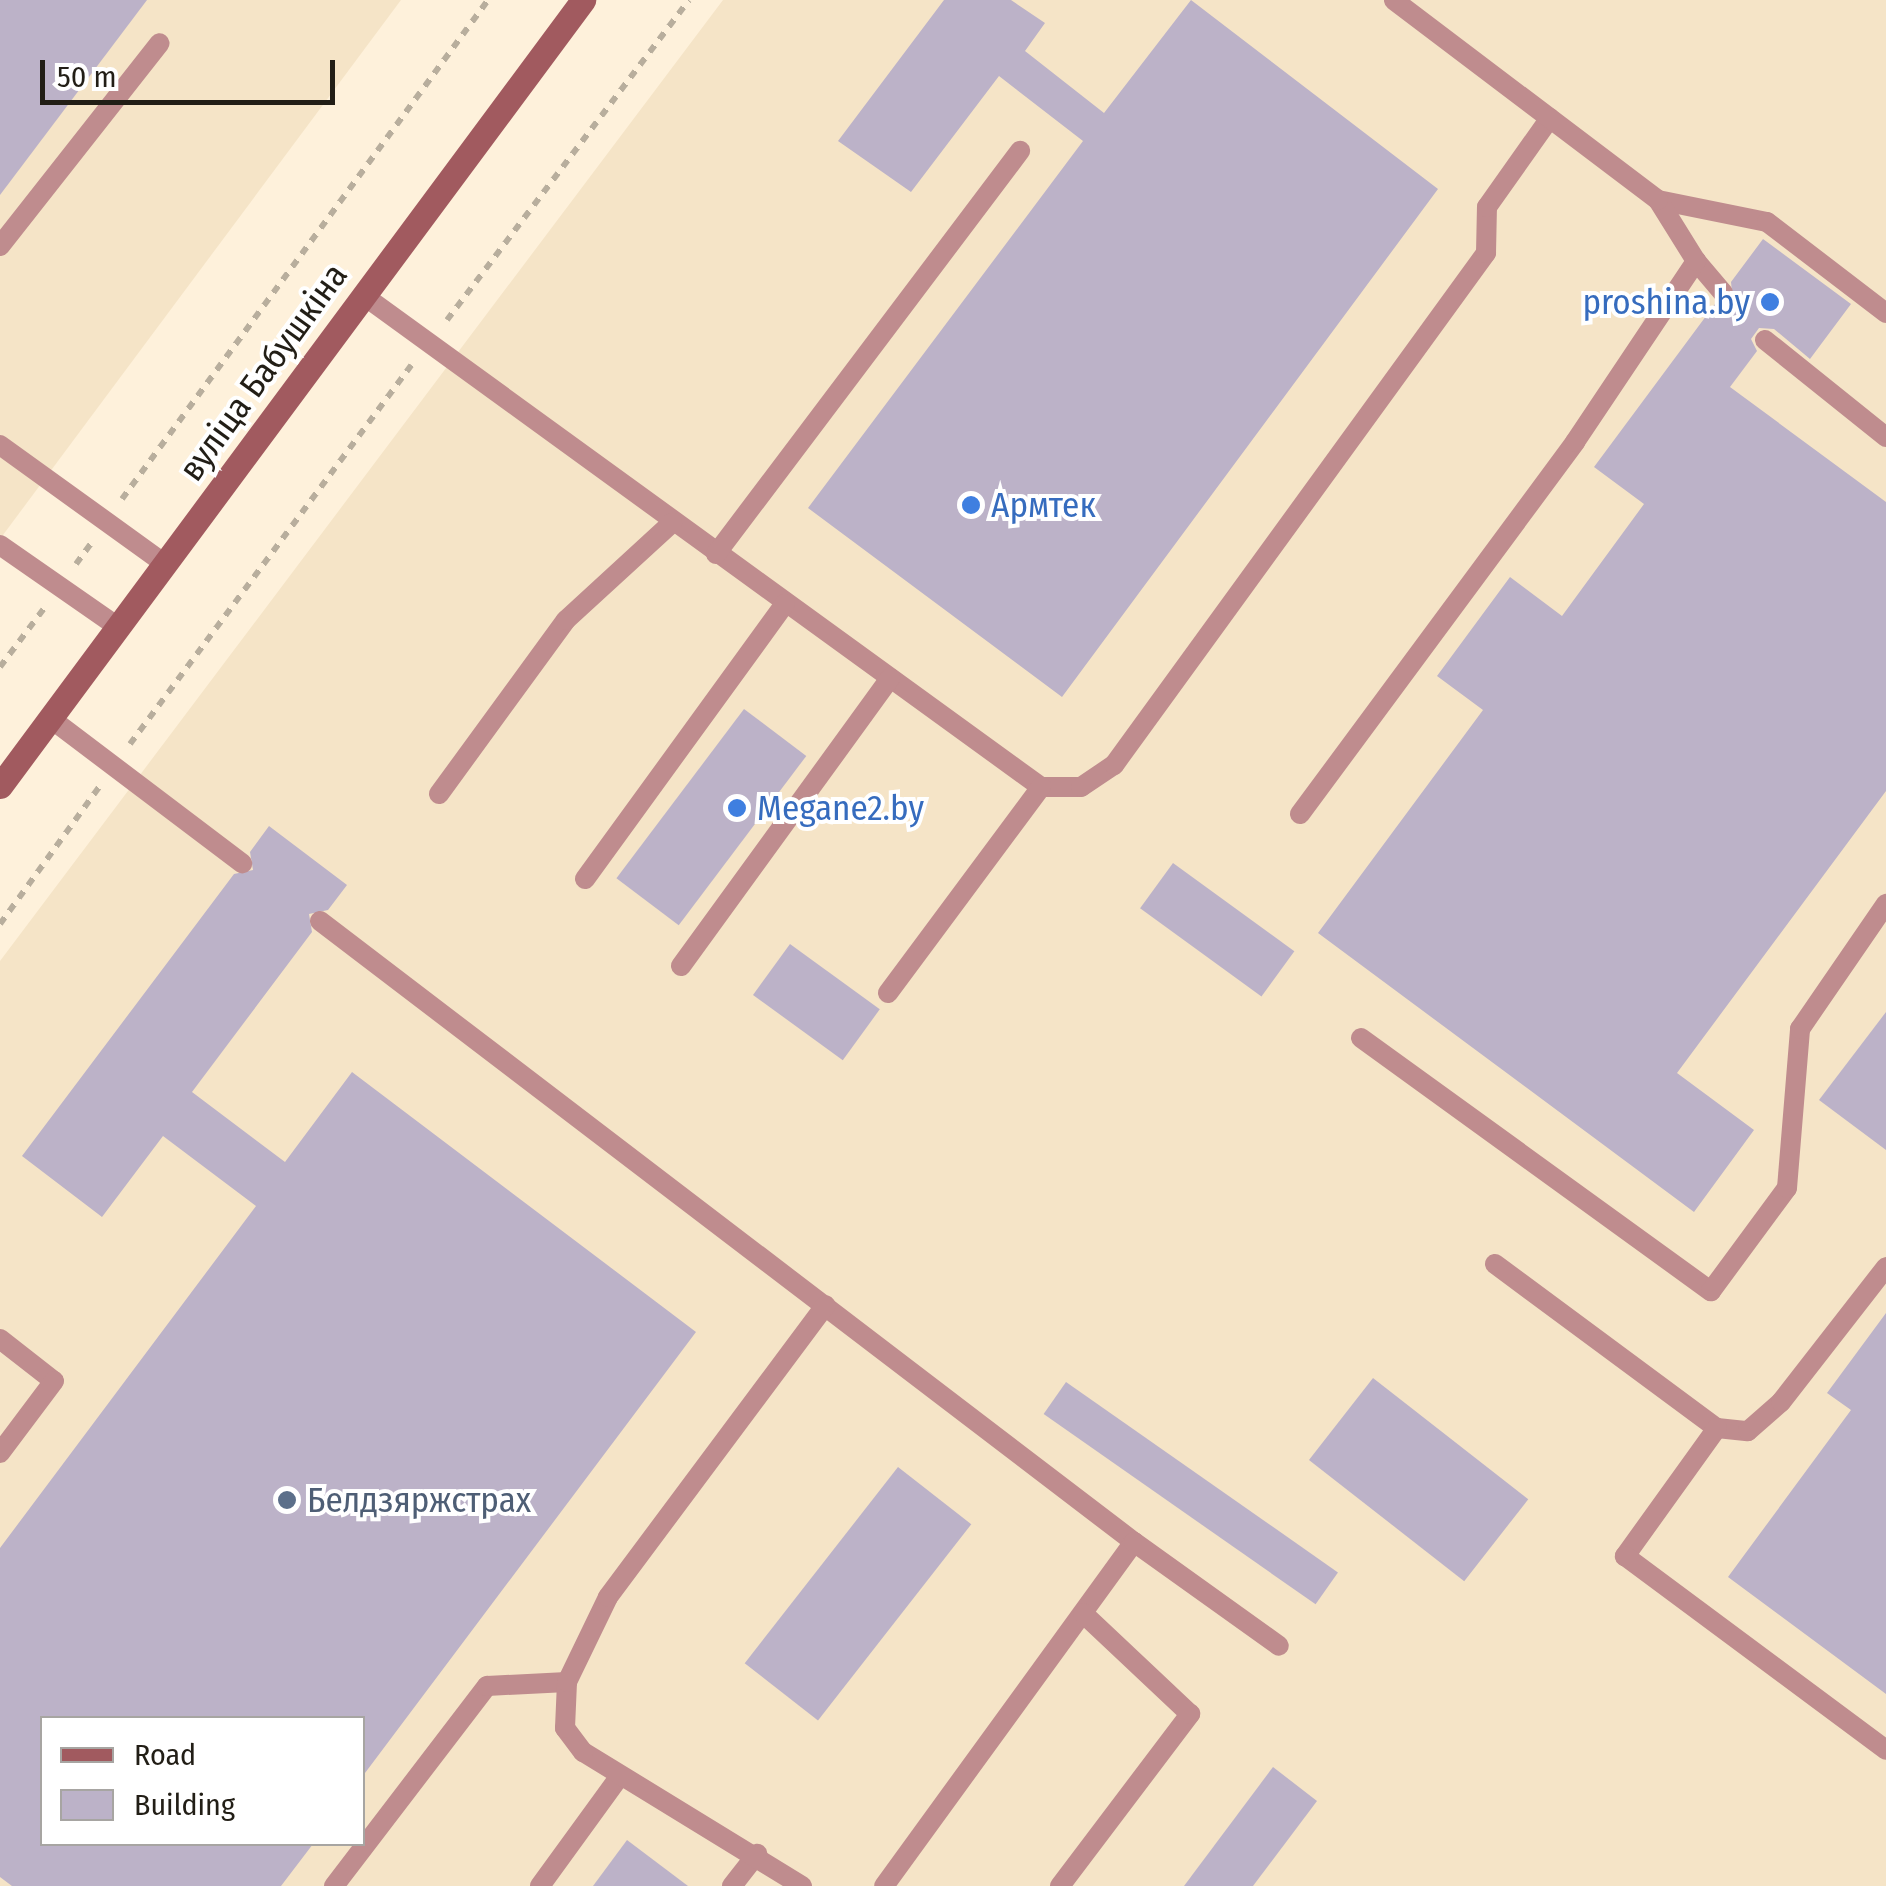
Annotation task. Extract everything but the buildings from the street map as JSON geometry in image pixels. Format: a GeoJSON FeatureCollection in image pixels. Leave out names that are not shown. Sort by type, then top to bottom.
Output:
{"type":"FeatureCollection","features":[{"type":"Feature","properties":{"kind":"street","name":"вуліца Бабушкіна"},"geometry":{"type":"LineString","coordinates":[[0,786],[583,0]]}},
{"type":"Feature","properties":{"kind":"lane"},"geometry":{"type":"LineString","coordinates":[[1394,0],[1658,200],[1696,261],[1723,294]]}},
{"type":"Feature","properties":{"kind":"lane"},"geometry":{"type":"LineString","coordinates":[[0,246],[160,43]]}},
{"type":"Feature","properties":{"kind":"lane"},"geometry":{"type":"LineString","coordinates":[[363,295],[427,346],[1041,786],[1081,787],[1114,766],[1486,253],[1486,207],[1550,118]]}},
{"type":"Feature","properties":{"kind":"lane"},"geometry":{"type":"LineString","coordinates":[[716,554],[1020,151]]}},
{"type":"Feature","properties":{"kind":"lane"},"geometry":{"type":"LineString","coordinates":[[1658,200],[1767,222],[1886,313]]}},
{"type":"Feature","properties":{"kind":"lane"},"geometry":{"type":"LineString","coordinates":[[1300,814],[1575,442],[1696,261]]}},
{"type":"Feature","properties":{"kind":"lane"},"geometry":{"type":"LineString","coordinates":[[1765,340],[1886,437]]}},
{"type":"Feature","properties":{"kind":"lane"},"geometry":{"type":"LineString","coordinates":[[0,444],[165,564]]}},
{"type":"Feature","properties":{"kind":"lane"},"geometry":{"type":"LineString","coordinates":[[439,794],[566,620],[672,523]]}},
{"type":"Feature","properties":{"kind":"lane"},"geometry":{"type":"LineString","coordinates":[[0,545],[58,590],[118,627]]}},
{"type":"Feature","properties":{"kind":"lane"},"geometry":{"type":"LineString","coordinates":[[584,879],[785,604]]}},
{"type":"Feature","properties":{"kind":"lane"},"geometry":{"type":"LineString","coordinates":[[681,966],[890,678]]}},
{"type":"Feature","properties":{"kind":"lane"},"geometry":{"type":"LineString","coordinates":[[50,718],[242,863]]}},
{"type":"Feature","properties":{"kind":"lane"},"geometry":{"type":"LineString","coordinates":[[888,993],[1041,786]]}},
{"type":"Feature","properties":{"kind":"lane"},"geometry":{"type":"LineString","coordinates":[[1361,1038],[1711,1291],[1787,1188],[1800,1028],[1886,904]]}},
{"type":"Feature","properties":{"kind":"lane"},"geometry":{"type":"LineString","coordinates":[[320,920],[1134,1542],[1278,1646]]}},
{"type":"Feature","properties":{"kind":"lane"},"geometry":{"type":"LineString","coordinates":[[1494,1264],[1717,1428],[1748,1430],[1781,1402],[1886,1267]]}},
{"type":"Feature","properties":{"kind":"lane"},"geometry":{"type":"LineString","coordinates":[[802,1886],[757,1854],[583,1752],[565,1728],[567,1682],[608,1597],[826,1305]]}},
{"type":"Feature","properties":{"kind":"lane"},"geometry":{"type":"LineString","coordinates":[[0,1339],[54,1382],[0,1453]]}},
{"type":"Feature","properties":{"kind":"lane"},"geometry":{"type":"LineString","coordinates":[[1717,1428],[1626,1556],[1886,1750]]}},
{"type":"Feature","properties":{"kind":"lane"},"geometry":{"type":"LineString","coordinates":[[884,1886],[1134,1542]]}},
{"type":"Feature","properties":{"kind":"lane"},"geometry":{"type":"LineString","coordinates":[[1060,1886],[1190,1714],[1084,1614]]}},
{"type":"Feature","properties":{"kind":"lane"},"geometry":{"type":"LineString","coordinates":[[365,1845],[487,1686],[567,1682]]}},
{"type":"Feature","properties":{"kind":"lane"},"geometry":{"type":"LineString","coordinates":[[540,1886],[620,1776]]}},
{"type":"Feature","properties":{"kind":"lane"},"geometry":{"type":"LineString","coordinates":[[334,1886],[365,1846]]}},
{"type":"Feature","properties":{"kind":"lane"},"geometry":{"type":"LineString","coordinates":[[732,1886],[757,1854]]}},
{"type":"Feature","properties":{"kind":"path"},"geometry":{"type":"LineString","coordinates":[[0,667],[488,0]]}},
{"type":"Feature","properties":{"kind":"path"},"geometry":{"type":"LineString","coordinates":[[0,924],[427,346],[689,0]]}},
{"type":"Feature","properties":{"kind":"shaded area"},"geometry":{"type":"Polygon","coordinates":[[[0,0],[401,0],[0,539],[0,0]]]}},
{"type":"Feature","properties":{"kind":"shaded area"},"geometry":{"type":"Polygon","coordinates":[[[723,0],[1886,0],[1886,1886],[0,1886],[0,961],[723,0]]]}},
{"type":"Feature","properties":{"kind":"place","name":"proshina.by"},"geometry":{"type":"Point","coordinates":[1770,302]}},
{"type":"Feature","properties":{"kind":"place","name":"Армтек"},"geometry":{"type":"Point","coordinates":[971,505]}},
{"type":"Feature","properties":{"kind":"place","name":"Megane2.by"},"geometry":{"type":"Point","coordinates":[737,808]}},
{"type":"Feature","properties":{"kind":"place","name":"Белдзяржстрах"},"geometry":{"type":"Point","coordinates":[287,1500]}}]}
